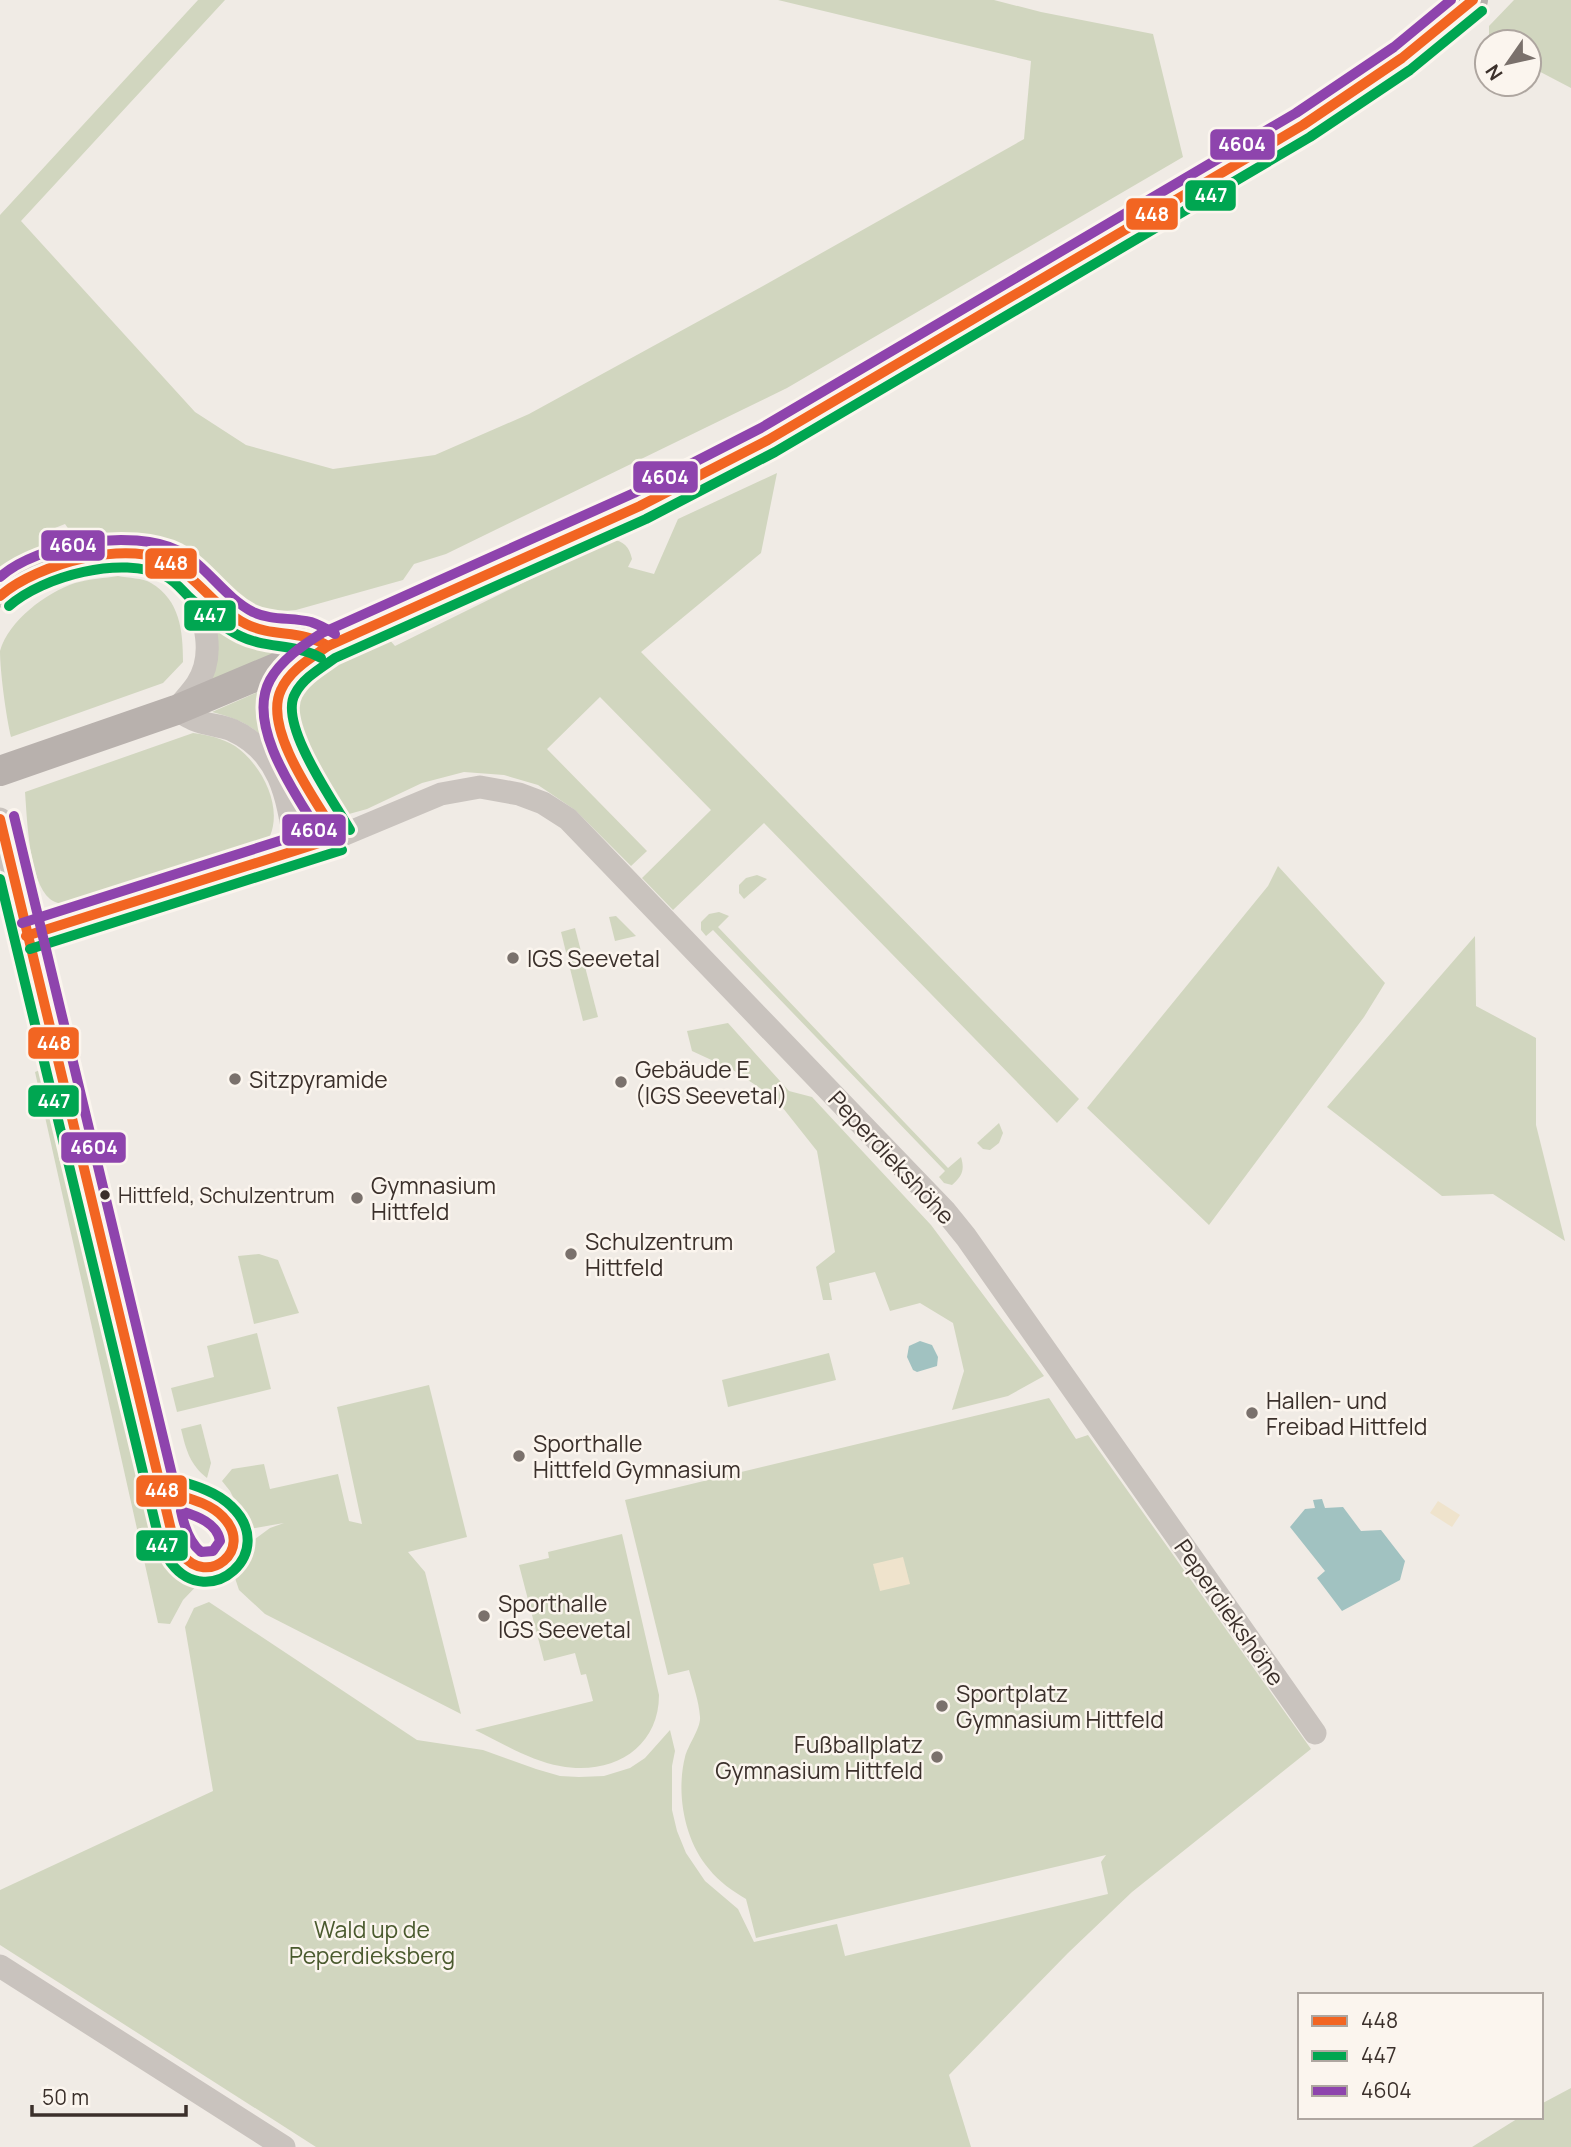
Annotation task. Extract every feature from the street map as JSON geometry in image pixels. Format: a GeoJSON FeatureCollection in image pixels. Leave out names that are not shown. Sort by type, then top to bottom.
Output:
{"type":"FeatureCollection","features":[{"type":"Feature","properties":{"kind":"main road"},"geometry":{"type":"LineString","coordinates":[[0,771],[176,710],[328,646],[640,506],[768,440],[1303,125],[1393,65],[1463,6]]}},
{"type":"Feature","properties":{"kind":"street"},"geometry":{"type":"LineString","coordinates":[[0,596],[6,589],[48,568],[94,556],[128,553],[152,555],[174,564],[228,612],[252,627],[307,635],[328,646],[295,672],[279,693],[277,716],[283,740],[338,837]]}},
{"type":"Feature","properties":{"kind":"street"},"geometry":{"type":"LineString","coordinates":[[190,579],[203,618],[208,644],[206,660],[198,682],[176,710],[198,721],[218,724],[236,732],[263,751],[285,790],[296,851]]}},
{"type":"Feature","properties":{"kind":"street","name":"Peperdiekshöhe"},"geometry":{"type":"LineString","coordinates":[[26,936],[338,837],[441,794],[480,787],[519,794],[543,803],[568,819],[945,1211],[974,1248],[1315,1733]]}},
{"type":"Feature","properties":{"kind":"street"},"geometry":{"type":"LineString","coordinates":[[2,828],[26,936],[163,1490]]}},
{"type":"Feature","properties":{"kind":"street"},"geometry":{"type":"LineString","coordinates":[[0,1966],[284,2147]]}},
{"type":"Feature","properties":{"kind":"green space"},"geometry":{"type":"Polygon","coordinates":[[[198,0],[225,0],[21,221],[195,412],[246,445],[333,469],[435,455],[529,414],[1024,139],[1031,61],[778,0],[994,0],[1153,34],[1183,157],[787,388],[446,554],[414,564],[403,580],[296,610],[261,613],[229,596],[201,568],[178,551],[156,542],[126,539],[81,547],[65,524],[50,530],[48,553],[0,577],[0,215],[198,0]]]}},
{"type":"Feature","properties":{"kind":"green space"},"geometry":{"type":"Polygon","coordinates":[[[1514,0],[1571,0],[1571,88],[1543,73],[1543,28],[1489,26],[1514,0]]]}},
{"type":"Feature","properties":{"kind":"green space"},"geometry":{"type":"Polygon","coordinates":[[[777,473],[761,553],[641,652],[1079,1099],[1057,1123],[764,823],[673,910],[642,878],[711,810],[600,697],[547,749],[647,851],[631,866],[575,810],[538,785],[504,775],[464,772],[422,783],[367,809],[349,814],[332,805],[291,738],[288,695],[300,679],[388,638],[395,646],[612,539],[628,548],[632,559],[628,567],[654,574],[678,519],[777,473]]]}},
{"type":"Feature","properties":{"kind":"green space"},"geometry":{"type":"Polygon","coordinates":[[[118,576],[148,581],[168,598],[181,628],[183,662],[163,683],[11,737],[0,651],[11,629],[30,609],[52,593],[80,582],[118,576]]]}},
{"type":"Feature","properties":{"kind":"green space"},"geometry":{"type":"Polygon","coordinates":[[[208,606],[227,624],[246,635],[294,646],[211,682],[208,606]]]}},
{"type":"Feature","properties":{"kind":"green space"},"geometry":{"type":"Polygon","coordinates":[[[274,685],[315,820],[312,825],[302,815],[284,766],[271,745],[246,724],[212,712],[274,685]]]}},
{"type":"Feature","properties":{"kind":"green space"},"geometry":{"type":"Polygon","coordinates":[[[193,733],[215,737],[235,746],[261,774],[274,811],[267,841],[255,852],[71,906],[50,899],[43,891],[33,865],[25,792],[193,733]]]}},
{"type":"Feature","properties":{"kind":"green space"},"geometry":{"type":"Polygon","coordinates":[[[1278,866],[1385,983],[1364,1017],[1209,1225],[1087,1108],[1268,886],[1278,866]]]}},
{"type":"Feature","properties":{"kind":"green space"},"geometry":{"type":"Polygon","coordinates":[[[757,875],[767,879],[744,899],[739,893],[739,885],[746,878],[757,875]]]}},
{"type":"Feature","properties":{"kind":"green space"},"geometry":{"type":"Polygon","coordinates":[[[719,912],[729,916],[718,927],[948,1168],[961,1157],[962,1172],[952,1185],[944,1183],[939,1177],[945,1171],[713,930],[706,936],[701,930],[701,922],[709,914],[719,912]]]}},
{"type":"Feature","properties":{"kind":"green space"},"geometry":{"type":"Polygon","coordinates":[[[616,916],[636,936],[615,941],[609,917],[616,916]]]}},
{"type":"Feature","properties":{"kind":"green space"},"geometry":{"type":"Polygon","coordinates":[[[575,928],[598,1017],[583,1021],[561,932],[575,928]]]}},
{"type":"Feature","properties":{"kind":"green space"},"geometry":{"type":"Polygon","coordinates":[[[1475,936],[1476,1006],[1536,1038],[1536,1125],[1565,1241],[1493,1194],[1442,1196],[1327,1107],[1475,936]]]}},
{"type":"Feature","properties":{"kind":"green space"},"geometry":{"type":"Polygon","coordinates":[[[728,1023],[789,1091],[812,1097],[931,1225],[1044,1376],[1008,1396],[952,1410],[964,1371],[953,1323],[920,1303],[890,1311],[875,1272],[829,1283],[832,1300],[823,1300],[816,1267],[835,1252],[817,1151],[775,1098],[733,1070],[692,1051],[687,1031],[728,1023]]]}},
{"type":"Feature","properties":{"kind":"green space"},"geometry":{"type":"Polygon","coordinates":[[[40,1070],[163,1552],[177,1570],[204,1578],[183,1600],[170,1624],[158,1623],[35,1072],[40,1070]]]}},
{"type":"Feature","properties":{"kind":"green space"},"geometry":{"type":"Polygon","coordinates":[[[999,1123],[1003,1133],[999,1143],[990,1150],[983,1149],[977,1143],[999,1123]]]}},
{"type":"Feature","properties":{"kind":"green space"},"geometry":{"type":"Polygon","coordinates":[[[259,1254],[278,1260],[299,1313],[254,1324],[238,1256],[259,1254]]]}},
{"type":"Feature","properties":{"kind":"green space"},"geometry":{"type":"Polygon","coordinates":[[[257,1333],[271,1389],[177,1412],[171,1388],[214,1377],[207,1346],[257,1333]]]}},
{"type":"Feature","properties":{"kind":"green space"},"geometry":{"type":"Polygon","coordinates":[[[829,1353],[836,1380],[728,1407],[722,1380],[829,1353]]]}},
{"type":"Feature","properties":{"kind":"green space"},"geometry":{"type":"Polygon","coordinates":[[[429,1385],[467,1537],[408,1552],[425,1572],[461,1714],[265,1614],[239,1590],[234,1575],[247,1559],[251,1542],[270,1528],[284,1523],[249,1529],[222,1481],[232,1469],[264,1464],[270,1489],[338,1474],[349,1521],[362,1524],[337,1407],[429,1385]]]}},
{"type":"Feature","properties":{"kind":"green space","name":"Wald up de Peperdieksberg"},"geometry":{"type":"Polygon","coordinates":[[[1049,1398],[1076,1439],[1088,1435],[1311,1749],[1132,1892],[1068,1953],[949,2075],[971,2147],[316,2147],[0,1945],[0,1890],[213,1791],[185,1627],[194,1608],[209,1602],[417,1740],[483,1750],[560,1776],[579,1777],[604,1776],[630,1768],[645,1758],[670,1730],[675,1751],[672,1766],[672,1810],[677,1831],[686,1853],[705,1881],[738,1909],[754,1942],[837,1924],[845,1956],[1108,1894],[1101,1862],[1106,1855],[756,1938],[746,1899],[713,1874],[700,1857],[688,1830],[682,1801],[682,1771],[700,1721],[698,1705],[689,1670],[668,1675],[625,1500],[1049,1398]]]}},
{"type":"Feature","properties":{"kind":"green space"},"geometry":{"type":"Polygon","coordinates":[[[201,1424],[211,1463],[207,1478],[196,1468],[181,1429],[201,1424]]]}},
{"type":"Feature","properties":{"kind":"green space"},"geometry":{"type":"Polygon","coordinates":[[[622,1534],[659,1695],[657,1714],[651,1730],[641,1744],[614,1762],[579,1768],[538,1760],[475,1730],[593,1701],[586,1674],[581,1675],[575,1653],[544,1661],[519,1565],[549,1558],[548,1552],[622,1534]]]}},
{"type":"Feature","properties":{"kind":"green space"},"geometry":{"type":"Polygon","coordinates":[[[1571,2088],[1571,2147],[1472,2147],[1517,2119],[1543,2119],[1543,2103],[1571,2088]]]}},
{"type":"Feature","properties":{"kind":"sand"},"geometry":{"type":"Polygon","coordinates":[[[1438,1501],[1460,1515],[1452,1527],[1430,1513],[1438,1501]]]}},
{"type":"Feature","properties":{"kind":"sand"},"geometry":{"type":"Polygon","coordinates":[[[903,1557],[910,1584],[880,1591],[873,1564],[903,1557]]]}},
{"type":"Feature","properties":{"kind":"water"},"geometry":{"type":"Polygon","coordinates":[[[920,1341],[932,1345],[938,1357],[937,1366],[917,1372],[913,1370],[907,1357],[909,1346],[920,1341]]]}},
{"type":"Feature","properties":{"kind":"water"},"geometry":{"type":"Polygon","coordinates":[[[1322,1499],[1325,1508],[1343,1507],[1361,1531],[1381,1530],[1405,1561],[1400,1580],[1342,1611],[1317,1578],[1325,1571],[1290,1527],[1305,1509],[1315,1508],[1313,1500],[1322,1499]]]}},
{"type":"Feature","properties":{"kind":"transit line","name":"4604"},"geometry":{"type":"LineString","coordinates":[[22,923],[317,829],[276,757],[264,717],[264,698],[270,680],[280,666],[300,648],[322,633],[634,493],[761,428],[1296,113],[1394,47],[1451,0]]}},
{"type":"Feature","properties":{"kind":"transit line","name":"448"},"geometry":{"type":"LineString","coordinates":[[338,837],[295,766],[279,725],[277,706],[281,690],[295,670],[308,660],[328,646],[640,506],[768,440],[1303,125],[1402,58],[1473,0]]}},
{"type":"Feature","properties":{"kind":"transit line","name":"447"},"geometry":{"type":"LineString","coordinates":[[350,830],[310,763],[294,724],[292,707],[295,694],[318,670],[335,658],[646,519],[775,452],[1310,137],[1410,70],[1482,11]]}},
{"type":"Feature","properties":{"kind":"transit line","name":"4604"},"geometry":{"type":"LineString","coordinates":[[0,577],[38,555],[61,548],[112,540],[160,544],[189,557],[233,598],[253,612],[267,617],[311,622],[335,634]]}},
{"type":"Feature","properties":{"kind":"transit line","name":"448"},"geometry":{"type":"LineString","coordinates":[[0,596],[16,584],[37,574],[85,558],[111,554],[158,557],[176,566],[227,611],[246,624],[267,631],[307,637],[328,646]]}},
{"type":"Feature","properties":{"kind":"transit line","name":"447"},"geometry":{"type":"LineString","coordinates":[[9,606],[42,586],[84,572],[106,568],[147,570],[172,580],[213,618],[240,636],[260,643],[301,650],[321,658]]}},
{"type":"Feature","properties":{"kind":"transit line","name":"4604"},"geometry":{"type":"LineString","coordinates":[[14,816],[173,1479]]}},
{"type":"Feature","properties":{"kind":"transit line","name":"448"},"geometry":{"type":"LineString","coordinates":[[0,819],[172,1534],[182,1554],[192,1564],[214,1566],[224,1561],[231,1552],[234,1541],[231,1529],[223,1517],[202,1503],[163,1490]]}},
{"type":"Feature","properties":{"kind":"transit line","name":"448"},"geometry":{"type":"LineString","coordinates":[[26,936],[338,837]]}},
{"type":"Feature","properties":{"kind":"transit line","name":"447"},"geometry":{"type":"LineString","coordinates":[[30,949],[342,850]]}},
{"type":"Feature","properties":{"kind":"transit line","name":"447"},"geometry":{"type":"LineString","coordinates":[[0,879],[159,1539],[171,1563],[186,1577],[203,1582],[220,1579],[234,1570],[244,1557],[248,1541],[244,1524],[231,1506],[218,1496],[173,1479]]}},
{"type":"Feature","properties":{"kind":"transit line","name":"4604"},"geometry":{"type":"LineString","coordinates":[[181,1511],[200,1518],[215,1529],[220,1541],[213,1551],[201,1552],[197,1548],[188,1533],[181,1511]]}},
{"type":"Feature","properties":{"kind":"place","name":"IGS Seevetal"},"geometry":{"type":"Point","coordinates":[513,958]}},
{"type":"Feature","properties":{"kind":"place","name":"Sitzpyramide"},"geometry":{"type":"Point","coordinates":[235,1079]}},
{"type":"Feature","properties":{"kind":"place","name":"Gebäude E (IGS Seevetal)"},"geometry":{"type":"Point","coordinates":[621,1082]}},
{"type":"Feature","properties":{"kind":"place","name":"Hittfeld, Schulzentrum"},"geometry":{"type":"Point","coordinates":[105,1195]}},
{"type":"Feature","properties":{"kind":"place","name":"Gymnasium Hittfeld"},"geometry":{"type":"Point","coordinates":[357,1198]}},
{"type":"Feature","properties":{"kind":"place","name":"Schulzentrum Hittfeld"},"geometry":{"type":"Point","coordinates":[571,1254]}},
{"type":"Feature","properties":{"kind":"place","name":"Hallen- und Freibad Hittfeld"},"geometry":{"type":"Point","coordinates":[1252,1413]}},
{"type":"Feature","properties":{"kind":"place","name":"Sporthalle Hittfeld Gymnasium"},"geometry":{"type":"Point","coordinates":[519,1456]}},
{"type":"Feature","properties":{"kind":"place","name":"Sporthalle IGS Seevetal"},"geometry":{"type":"Point","coordinates":[484,1616]}},
{"type":"Feature","properties":{"kind":"place","name":"Sportplatz Gymnasium Hittfeld"},"geometry":{"type":"Point","coordinates":[942,1706]}},
{"type":"Feature","properties":{"kind":"place","name":"Fußballplatz Gymnasium Hittfeld"},"geometry":{"type":"Point","coordinates":[937,1757]}}]}
